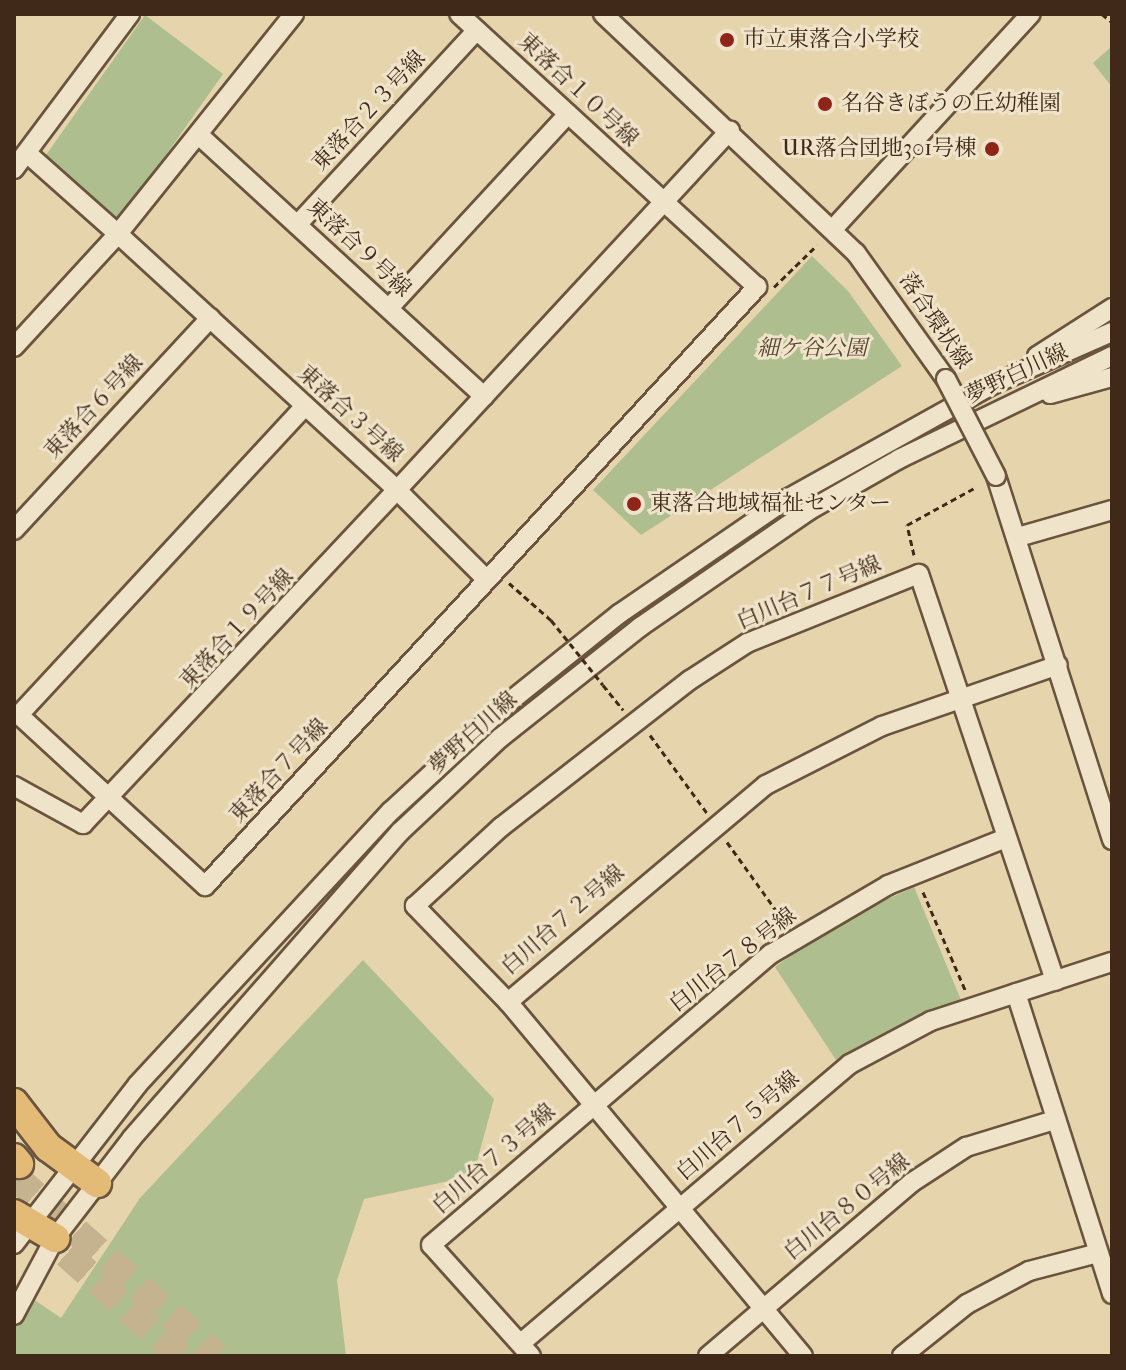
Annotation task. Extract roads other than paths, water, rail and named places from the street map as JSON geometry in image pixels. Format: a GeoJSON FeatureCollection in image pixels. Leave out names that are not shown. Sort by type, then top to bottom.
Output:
{"type":"FeatureCollection","features":[{"type":"Feature","properties":{"kind":"highway"},"geometry":{"type":"LineString","coordinates":[[14,1103],[69,1164],[97,1183]]}},
{"type":"Feature","properties":{"kind":"highway"},"geometry":{"type":"LineString","coordinates":[[18,1227],[55,1238]]}},
{"type":"Feature","properties":{"kind":"street"},"geometry":{"type":"LineString","coordinates":[[14,169],[130,14]]}},
{"type":"Feature","properties":{"kind":"street"},"geometry":{"type":"LineString","coordinates":[[14,347],[118,234],[201,137],[294,14]]}},
{"type":"Feature","properties":{"kind":"street","name":"東落合１０号線"},"geometry":{"type":"LineString","coordinates":[[459,14],[663,201]]}},
{"type":"Feature","properties":{"kind":"street","name":"落合環状線"},"geometry":{"type":"LineString","coordinates":[[603,14],[833,229],[905,314],[946,379],[996,476],[1018,537],[1112,840]]}},
{"type":"Feature","properties":{"kind":"street"},"geometry":{"type":"LineString","coordinates":[[833,229],[1031,14]]}},
{"type":"Feature","properties":{"kind":"street","name":"東落合２３号線"},"geometry":{"type":"LineString","coordinates":[[297,225],[477,30]]}},
{"type":"Feature","properties":{"kind":"street"},"geometry":{"type":"LineString","coordinates":[[389,308],[568,114]]}},
{"type":"Feature","properties":{"kind":"street","name":"東落合３号線"},"geometry":{"type":"LineString","coordinates":[[28,154],[397,490],[730,130]]}},
{"type":"Feature","properties":{"kind":"street","name":"東落合９号線"},"geometry":{"type":"LineString","coordinates":[[201,137],[484,396]]}},
{"type":"Feature","properties":{"kind":"street","name":"東落合７号線"},"geometry":{"type":"LineString","coordinates":[[305,406],[19,715],[205,886],[757,287],[663,201]]}},
{"type":"Feature","properties":{"kind":"street"},"geometry":{"type":"LineString","coordinates":[[994,384],[1112,308]]}},
{"type":"Feature","properties":{"kind":"street","name":"東落合６号線"},"geometry":{"type":"LineString","coordinates":[[14,530],[210,318]]}},
{"type":"Feature","properties":{"kind":"street","name":"夢野白川線"},"geometry":{"type":"LineString","coordinates":[[18,1227],[69,1164],[338,866],[508,703],[685,565],[864,453],[994,384],[1112,332]]}},
{"type":"Feature","properties":{"kind":"street","name":"夢野白川線"},"geometry":{"type":"LineString","coordinates":[[14,1315],[55,1238],[97,1183],[390,843],[500,738],[723,566],[899,459],[1004,405],[1112,356]]}},
{"type":"Feature","properties":{"kind":"street"},"geometry":{"type":"LineString","coordinates":[[1004,405],[1112,377]]}},
{"type":"Feature","properties":{"kind":"street"},"geometry":{"type":"LineString","coordinates":[[397,490],[487,580]]}},
{"type":"Feature","properties":{"kind":"street","name":"東落合１９号線"},"geometry":{"type":"LineString","coordinates":[[14,786],[83,824],[112,800],[397,490]]}},
{"type":"Feature","properties":{"kind":"street"},"geometry":{"type":"LineString","coordinates":[[1018,537],[1112,510]]}},
{"type":"Feature","properties":{"kind":"street","name":"白川台７７号線"},"geometry":{"type":"LineString","coordinates":[[508,1002],[415,906],[437,884],[633,723],[747,643],[919,574],[959,700]]}},
{"type":"Feature","properties":{"kind":"street","name":"白川台７２号線"},"geometry":{"type":"LineString","coordinates":[[803,1356],[592,1107],[508,1002],[766,785],[882,726],[1058,665]]}},
{"type":"Feature","properties":{"kind":"street"},"geometry":{"type":"LineString","coordinates":[[959,700],[1055,981]]}},
{"type":"Feature","properties":{"kind":"street","name":"白川台７８号線"},"geometry":{"type":"LineString","coordinates":[[592,1107],[771,954],[914,873],[1006,838]]}},
{"type":"Feature","properties":{"kind":"street","name":"白川台７５号線"},"geometry":{"type":"LineString","coordinates":[[526,1350],[679,1208],[850,1064],[972,1006],[1112,962]]}},
{"type":"Feature","properties":{"kind":"street"},"geometry":{"type":"LineString","coordinates":[[1016,993],[1112,1294]]}},
{"type":"Feature","properties":{"kind":"street","name":"白川台７３号線"},"geometry":{"type":"LineString","coordinates":[[526,1350],[431,1245],[592,1107]]}},
{"type":"Feature","properties":{"kind":"street","name":"白川台８０号線"},"geometry":{"type":"LineString","coordinates":[[708,1356],[922,1176],[966,1147],[1055,1120]]}},
{"type":"Feature","properties":{"kind":"street"},"geometry":{"type":"LineString","coordinates":[[902,1356],[967,1304],[1029,1271],[1098,1253]]}},
{"type":"Feature","properties":{"kind":"tunnel"},"geometry":{"type":"LineString","coordinates":[[14,1176],[216,1356]]}},
{"type":"Feature","properties":{"kind":"tunnel"},"geometry":{"type":"LineString","coordinates":[[35,1226],[181,1356]]}},
{"type":"Feature","properties":{"kind":"place","name":"市立東落合小学校"},"geometry":{"type":"Point","coordinates":[727,40]}},
{"type":"Feature","properties":{"kind":"place","name":"名谷きぼうの丘幼稚園"},"geometry":{"type":"Point","coordinates":[825,104]}},
{"type":"Feature","properties":{"kind":"place","name":"UR落合団地301号棟"},"geometry":{"type":"Point","coordinates":[992,149]}},
{"type":"Feature","properties":{"kind":"place","name":"東落合地域福祉センター"},"geometry":{"type":"Point","coordinates":[634,504]}},
{"type":"Feature","properties":{"kind":"park label","name":"細ケ谷公園"},"geometry":{"type":"Point","coordinates":[812,349]}}]}
